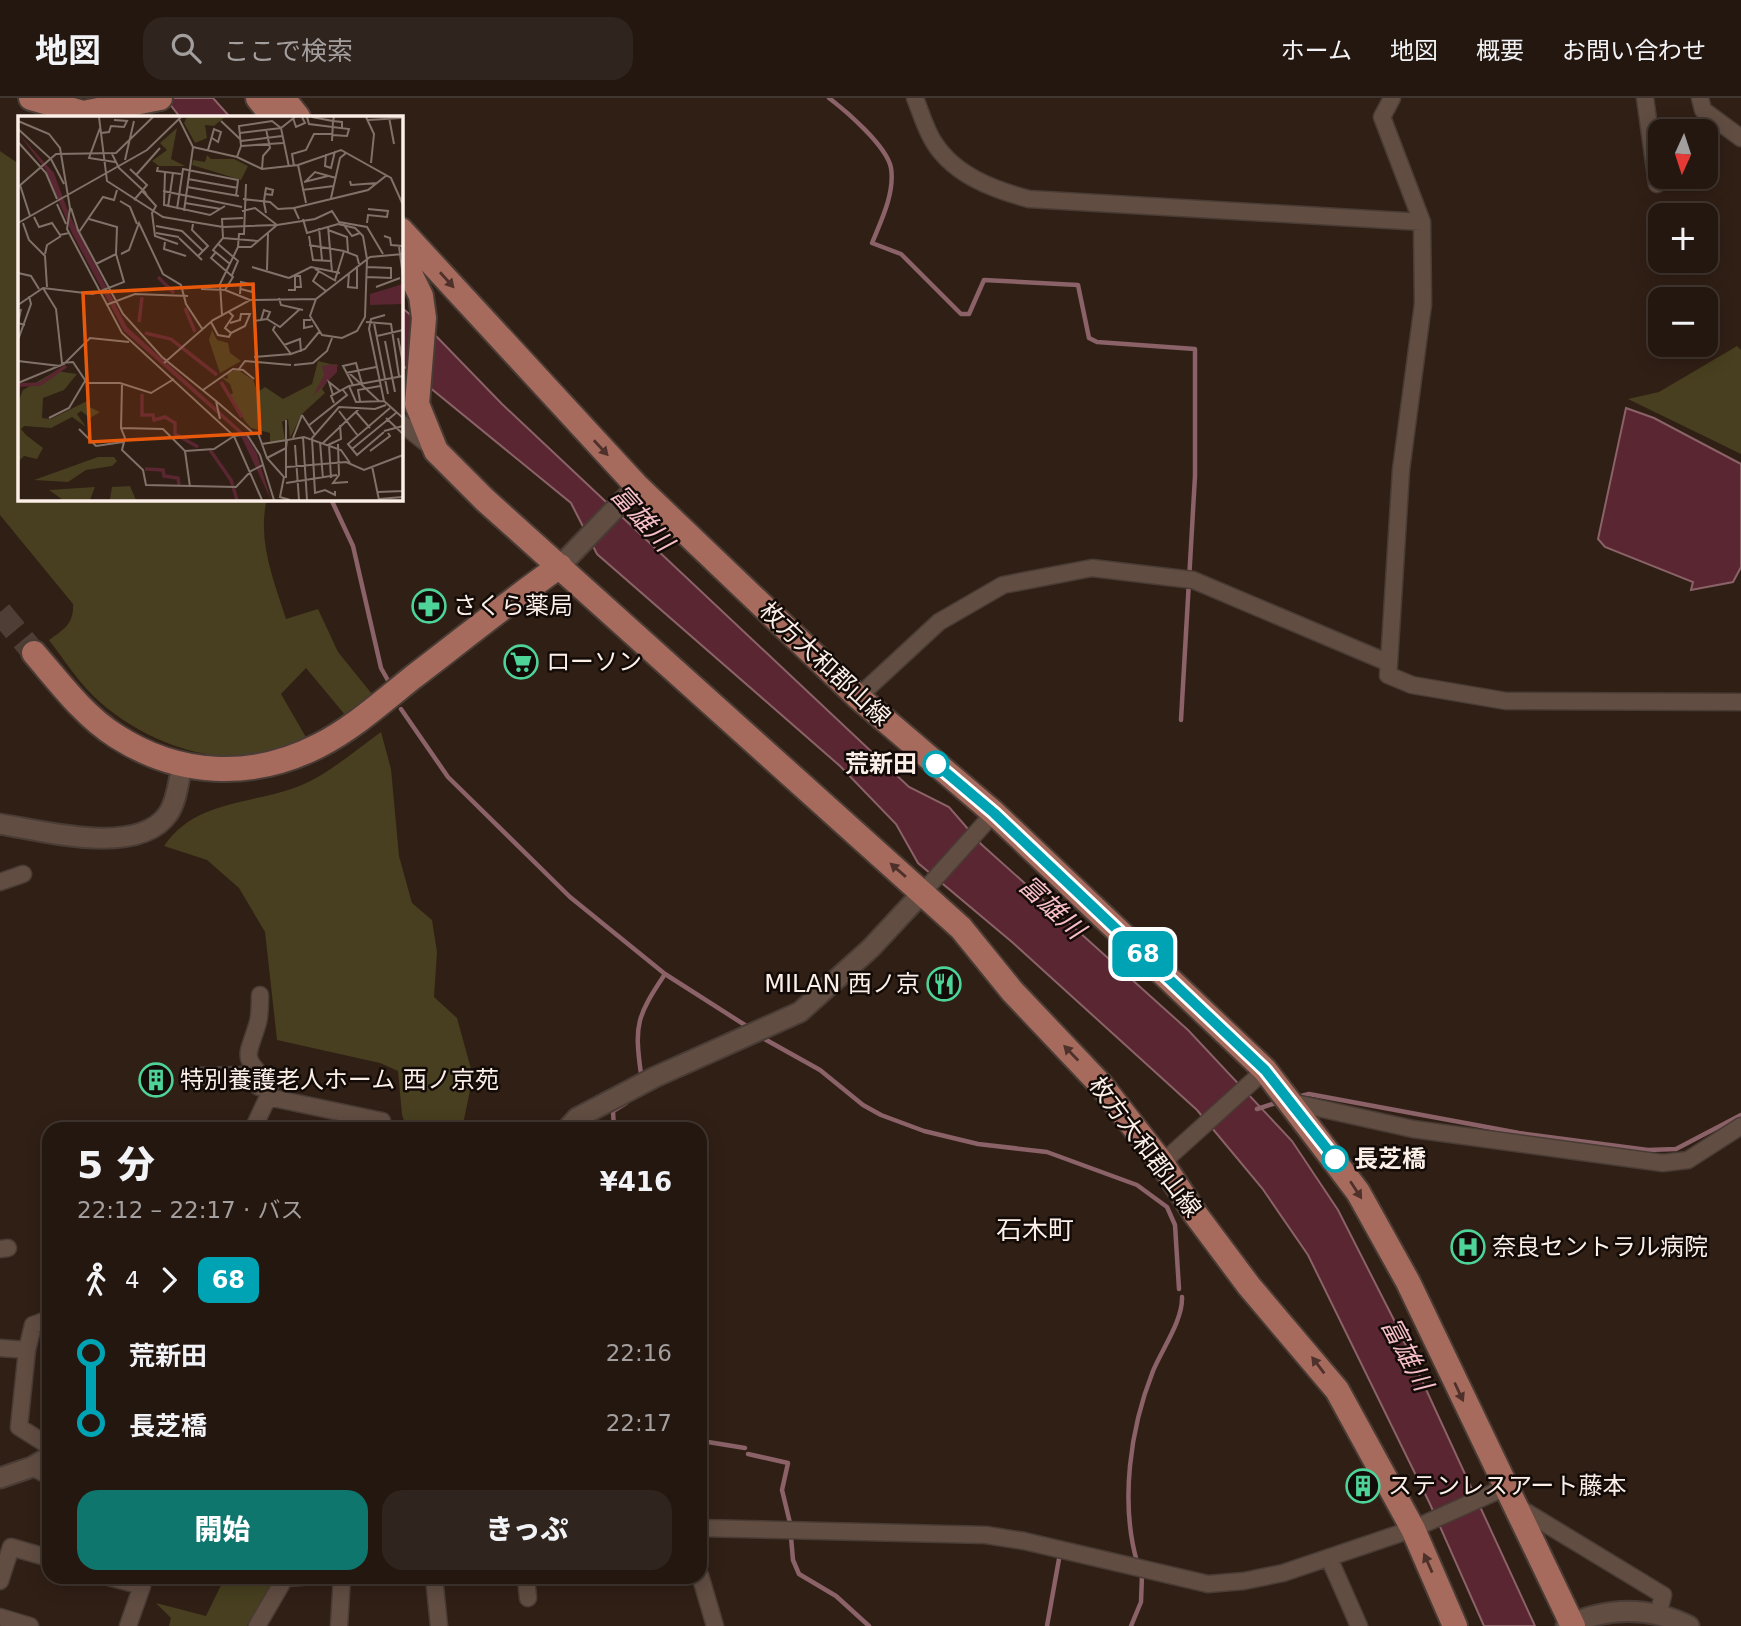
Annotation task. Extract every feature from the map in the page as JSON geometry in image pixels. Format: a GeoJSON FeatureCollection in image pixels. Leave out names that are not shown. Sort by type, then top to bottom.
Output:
{"type":"FeatureCollection","features":[{"type":"Feature","properties":{"kind":"main road"},"geometry":{"type":"LineString","coordinates":[[32,98],[84,115],[148,99]]}},
{"type":"Feature","properties":{"kind":"main road"},"geometry":{"type":"LineString","coordinates":[[258,98],[272,116]]}},
{"type":"Feature","properties":{"kind":"main road"},"geometry":{"type":"LineString","coordinates":[[283,98],[297,116]]}},
{"type":"Feature","properties":{"kind":"main road","name":"枚方大和郡山線"},"geometry":{"type":"LineString","coordinates":[[402,231],[634,490],[1291,1102],[1323,1143],[1370,1214],[1408,1282],[1504,1494],[1570,1625]]}},
{"type":"Feature","properties":{"kind":"main road","name":"枚方大和郡山線"},"geometry":{"type":"LineString","coordinates":[[402,257],[421,296],[425,318],[416,404],[436,451],[565,562],[927,888],[1012,991],[1102,1086],[1162,1163],[1196,1215],[1249,1286],[1337,1390],[1418,1526],[1455,1626]]}},
{"type":"Feature","properties":{"kind":"main road"},"geometry":{"type":"LineString","coordinates":[[34,653],[82,708],[114,735],[148,755],[182,767],[250,768],[286,761],[319,746],[368,715],[565,562]]}},
{"type":"Feature","properties":{"kind":"street"},"geometry":{"type":"LineString","coordinates":[[915,98],[935,145],[969,176],[995,190],[1029,199],[1422,222]]}},
{"type":"Feature","properties":{"kind":"street"},"geometry":{"type":"LineString","coordinates":[[1392,98],[1382,117],[1422,222],[1423,304],[1401,470],[1388,675],[1412,685],[1506,701],[1741,702]]}},
{"type":"Feature","properties":{"kind":"street"},"geometry":{"type":"LineString","coordinates":[[1645,98],[1648,120]]}},
{"type":"Feature","properties":{"kind":"street"},"geometry":{"type":"LineString","coordinates":[[1700,98],[1703,110],[1741,138]]}},
{"type":"Feature","properties":{"kind":"street"},"geometry":{"type":"LineString","coordinates":[[402,424],[436,451]]}},
{"type":"Feature","properties":{"kind":"street"},"geometry":{"type":"LineString","coordinates":[[565,562],[634,490]]}},
{"type":"Feature","properties":{"kind":"street"},"geometry":{"type":"LineString","coordinates":[[858,697],[939,622],[1003,585],[1092,568],[1193,580],[1389,663]]}},
{"type":"Feature","properties":{"kind":"street"},"geometry":{"type":"LineString","coordinates":[[0,824],[115,839],[139,835],[155,827],[168,814],[182,767]]}},
{"type":"Feature","properties":{"kind":"street"},"geometry":{"type":"LineString","coordinates":[[573,1122],[655,1077],[800,1012],[871,948],[987,819]]}},
{"type":"Feature","properties":{"kind":"street"},"geometry":{"type":"LineString","coordinates":[[0,882],[23,874]]}},
{"type":"Feature","properties":{"kind":"street"},"geometry":{"type":"LineString","coordinates":[[256,1122],[268,1097],[270,1084],[248,1059],[248,1048],[258,1022],[260,995]]}},
{"type":"Feature","properties":{"kind":"street"},"geometry":{"type":"LineString","coordinates":[[195,1076],[245,1074],[268,1097],[382,1122]]}},
{"type":"Feature","properties":{"kind":"street"},"geometry":{"type":"LineString","coordinates":[[1162,1163],[1260,1075]]}},
{"type":"Feature","properties":{"kind":"street"},"geometry":{"type":"LineString","coordinates":[[1291,1102],[1413,1129],[1663,1163],[1688,1160],[1741,1126]]}},
{"type":"Feature","properties":{"kind":"street"},"geometry":{"type":"LineString","coordinates":[[42,1321],[33,1325],[27,1350],[19,1427],[42,1442]]}},
{"type":"Feature","properties":{"kind":"street"},"geometry":{"type":"LineString","coordinates":[[0,1348],[27,1350]]}},
{"type":"Feature","properties":{"kind":"street"},"geometry":{"type":"LineString","coordinates":[[0,1478],[42,1467]]}},
{"type":"Feature","properties":{"kind":"street"},"geometry":{"type":"LineString","coordinates":[[707,1528],[986,1535],[1024,1541],[1208,1584],[1244,1581],[1283,1573],[1504,1494],[1598,1558],[1663,1595],[1658,1615]]}},
{"type":"Feature","properties":{"kind":"street"},"geometry":{"type":"LineString","coordinates":[[0,1581],[11,1546],[42,1556]]}},
{"type":"Feature","properties":{"kind":"street"},"geometry":{"type":"LineString","coordinates":[[1329,1558],[1359,1626]]}},
{"type":"Feature","properties":{"kind":"street"},"geometry":{"type":"LineString","coordinates":[[128,1626],[142,1586],[135,1584]]}},
{"type":"Feature","properties":{"kind":"street"},"geometry":{"type":"LineString","coordinates":[[257,1626],[284,1584]]}},
{"type":"Feature","properties":{"kind":"street"},"geometry":{"type":"LineString","coordinates":[[339,1626],[341,1584]]}},
{"type":"Feature","properties":{"kind":"street"},"geometry":{"type":"LineString","coordinates":[[436,1584],[439,1626]]}},
{"type":"Feature","properties":{"kind":"street"},"geometry":{"type":"LineString","coordinates":[[527,1584],[528,1598]]}},
{"type":"Feature","properties":{"kind":"street"},"geometry":{"type":"LineString","coordinates":[[703,1584],[716,1626]]}},
{"type":"Feature","properties":{"kind":"street"},"geometry":{"type":"LineString","coordinates":[[1570,1625],[1605,1612],[1634,1610],[1689,1626]]}},
{"type":"Feature","properties":{"kind":"street"},"geometry":{"type":"LineString","coordinates":[[0,1617],[30,1626]]}},
{"type":"Feature","properties":{"kind":"shaded area"},"geometry":{"type":"Polygon","coordinates":[[[0,151],[18,163],[18,500],[277,500],[266,503],[264,533],[268,562],[286,619],[318,609],[338,652],[372,694],[346,716],[306,668],[281,694],[307,739],[256,756],[214,755],[173,745],[154,737],[117,716],[101,703],[80,681],[49,640],[70,621],[73,604],[0,515],[0,151]]]}},
{"type":"Feature","properties":{"kind":"shaded area"},"geometry":{"type":"Polygon","coordinates":[[[1737,346],[1741,350],[1741,454],[1628,399],[1659,392],[1737,346]]]}},
{"type":"Feature","properties":{"kind":"shaded area"},"geometry":{"type":"Polygon","coordinates":[[[381,732],[391,769],[399,856],[412,903],[432,920],[437,952],[434,997],[457,1018],[473,1076],[463,1122],[404,1122],[398,1071],[380,1063],[277,1040],[265,932],[239,888],[207,860],[164,846],[177,830],[210,811],[286,791],[334,767],[381,732]]]}},
{"type":"Feature","properties":{"kind":"shaded area"},"geometry":{"type":"Polygon","coordinates":[[[222,1584],[274,1584],[247,1626],[169,1626],[171,1618],[156,1603],[206,1616],[222,1584]]]}},
{"type":"Feature","properties":{"kind":"water"},"geometry":{"type":"Polygon","coordinates":[[[165,98],[213,98],[229,116],[179,116],[165,98]]]}},
{"type":"Feature","properties":{"kind":"water","name":"富雄川"},"geometry":{"type":"Polygon","coordinates":[[[402,308],[436,336],[502,404],[909,787],[949,807],[981,844],[1188,1030],[1292,1141],[1338,1210],[1395,1322],[1535,1626],[1484,1626],[1430,1504],[1308,1255],[1262,1188],[1197,1110],[1012,942],[918,863],[896,824],[840,766],[597,554],[571,503],[402,365],[402,308]]]}},
{"type":"Feature","properties":{"kind":"water"},"geometry":{"type":"Polygon","coordinates":[[[1626,408],[1654,418],[1741,464],[1741,567],[1733,582],[1691,590],[1693,582],[1605,547],[1598,539],[1626,408]]]}},
{"type":"Feature","properties":{"kind":"waterway"},"geometry":{"type":"LineString","coordinates":[[829,98],[874,140],[888,159],[891,168],[889,197],[872,243],[901,254],[961,314],[969,314],[984,280],[1078,285],[1089,338],[1097,342],[1195,349],[1195,476],[1181,720]]}},
{"type":"Feature","properties":{"kind":"waterway"},"geometry":{"type":"LineString","coordinates":[[331,500],[353,546],[381,668],[390,684]]}},
{"type":"Feature","properties":{"kind":"waterway"},"geometry":{"type":"LineString","coordinates":[[401,709],[448,777],[570,897],[665,974],[748,1027]]}},
{"type":"Feature","properties":{"kind":"waterway"},"geometry":{"type":"LineString","coordinates":[[641,1074],[638,1043],[640,1021],[648,1000],[665,974]]}},
{"type":"Feature","properties":{"kind":"waterway"},"geometry":{"type":"LineString","coordinates":[[761,1037],[820,1070],[863,1105],[881,1115],[924,1131],[978,1144],[1047,1152],[1137,1185],[1167,1207],[1175,1225],[1179,1289]]}},
{"type":"Feature","properties":{"kind":"waterway"},"geometry":{"type":"LineString","coordinates":[[1297,1097],[1309,1094],[1519,1133],[1648,1150],[1676,1149],[1741,1115]]}},
{"type":"Feature","properties":{"kind":"waterway"},"geometry":{"type":"LineString","coordinates":[[1257,1109],[1279,1102]]}},
{"type":"Feature","properties":{"kind":"waterway"},"geometry":{"type":"LineString","coordinates":[[614,1122],[613,1111],[626,1103]]}},
{"type":"Feature","properties":{"kind":"waterway"},"geometry":{"type":"LineString","coordinates":[[1137,1562],[1129,1515],[1133,1441],[1145,1393],[1176,1325],[1182,1297]]}},
{"type":"Feature","properties":{"kind":"waterway"},"geometry":{"type":"LineString","coordinates":[[708,1442],[745,1448]]}},
{"type":"Feature","properties":{"kind":"waterway"},"geometry":{"type":"LineString","coordinates":[[748,1454],[788,1463],[782,1490],[790,1523]]}},
{"type":"Feature","properties":{"kind":"waterway"},"geometry":{"type":"LineString","coordinates":[[791,1537],[793,1560],[799,1574],[836,1596],[869,1626]]}},
{"type":"Feature","properties":{"kind":"waterway"},"geometry":{"type":"LineString","coordinates":[[1047,1626],[1059,1559]]}},
{"type":"Feature","properties":{"kind":"waterway"},"geometry":{"type":"LineString","coordinates":[[1131,1626],[1141,1602],[1142,1575]]}},
{"type":"Feature","properties":{"kind":"tunnel"},"geometry":{"type":"LineString","coordinates":[[0,612],[34,653]]}},
{"type":"Feature","properties":{"kind":"bus line","name":"68"},"geometry":{"type":"LineString","coordinates":[[936,764],[994,813],[1265,1070],[1335,1159]]}},
{"type":"Feature","properties":{"kind":"place","name":"さくら薬局"},"geometry":{"type":"Point","coordinates":[429,606]}},
{"type":"Feature","properties":{"kind":"place","name":"ローソン"},"geometry":{"type":"Point","coordinates":[521,662]}},
{"type":"Feature","properties":{"kind":"place","name":"荒新田"},"geometry":{"type":"Point","coordinates":[936,764]}},
{"type":"Feature","properties":{"kind":"place","name":"MILAN 西ノ京"},"geometry":{"type":"Point","coordinates":[944,984]}},
{"type":"Feature","properties":{"kind":"place","name":"特別養護老人ホーム 西ノ京苑"},"geometry":{"type":"Point","coordinates":[156,1080]}},
{"type":"Feature","properties":{"kind":"place","name":"長芝橋"},"geometry":{"type":"Point","coordinates":[1335,1159]}},
{"type":"Feature","properties":{"kind":"place","name":"奈良セントラル病院"},"geometry":{"type":"Point","coordinates":[1468,1247]}},
{"type":"Feature","properties":{"kind":"place","name":"ステンレスアート藤本"},"geometry":{"type":"Point","coordinates":[1363,1486]}},
{"type":"Feature","properties":{"kind":"district","name":"石木町"},"geometry":{"type":"Point","coordinates":[1035,1230]}}]}
